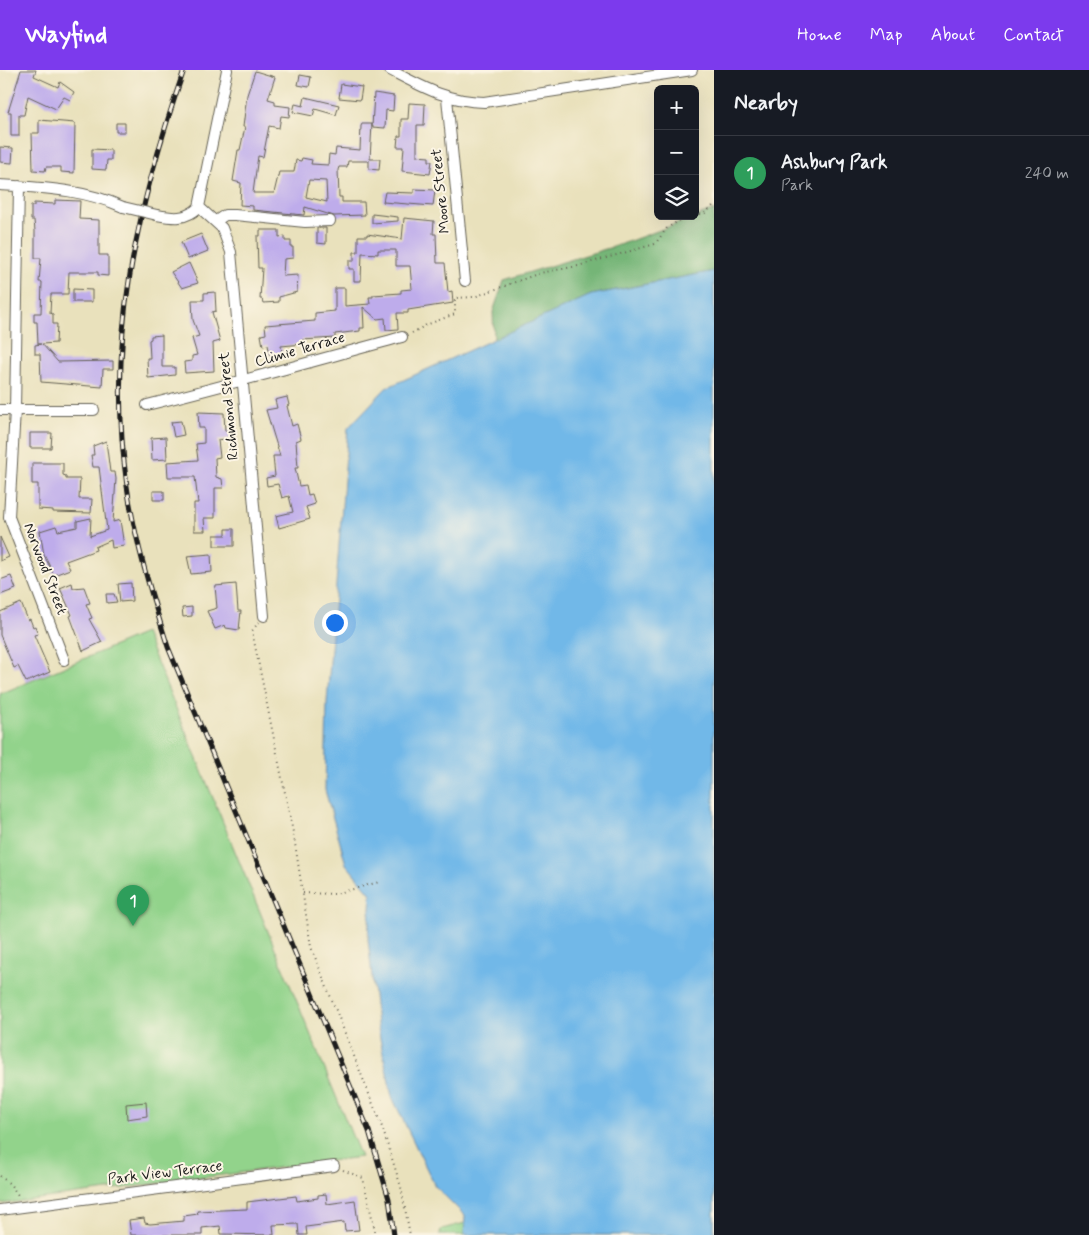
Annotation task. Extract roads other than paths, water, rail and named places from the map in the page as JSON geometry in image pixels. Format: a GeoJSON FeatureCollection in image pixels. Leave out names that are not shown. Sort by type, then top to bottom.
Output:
{"type":"FeatureCollection","features":[{"type":"Feature","properties":{"kind":"street"},"geometry":{"type":"LineString","coordinates":[[0,185],[98,196],[123,207],[157,215],[181,218],[188,215],[198,207],[227,70]]}},
{"type":"Feature","properties":{"kind":"street"},"geometry":{"type":"LineString","coordinates":[[390,70],[447,98],[469,102],[506,100],[692,70]]}},
{"type":"Feature","properties":{"kind":"street","name":"Moore Street"},"geometry":{"type":"LineString","coordinates":[[447,98],[465,281]]}},
{"type":"Feature","properties":{"kind":"street","name":"Norwood Street"},"geometry":{"type":"LineString","coordinates":[[19,186],[15,410],[5,519],[64,660]]}},
{"type":"Feature","properties":{"kind":"street","name":"Richmond Street"},"geometry":{"type":"LineString","coordinates":[[198,207],[216,221],[226,236],[231,252],[264,616]]}},
{"type":"Feature","properties":{"kind":"street"},"geometry":{"type":"LineString","coordinates":[[216,221],[221,216],[235,215],[305,222],[330,221]]}},
{"type":"Feature","properties":{"kind":"street","name":"Climie Terrace"},"geometry":{"type":"LineString","coordinates":[[147,405],[242,382],[266,373],[402,337]]}},
{"type":"Feature","properties":{"kind":"street"},"geometry":{"type":"LineString","coordinates":[[0,410],[94,410]]}},
{"type":"Feature","properties":{"kind":"street","name":"Park View Terrace"},"geometry":{"type":"LineString","coordinates":[[0,1210],[334,1166]]}},
{"type":"Feature","properties":{"kind":"water"},"geometry":{"type":"Polygon","coordinates":[[[714,271],[714,1235],[464,1235],[465,1216],[435,1186],[392,1097],[377,1024],[368,939],[371,894],[346,864],[325,790],[327,702],[348,428],[386,388],[591,295],[714,271]]]}},
{"type":"Feature","properties":{"kind":"railway"},"geometry":{"type":"LineString","coordinates":[[184,70],[152,172],[130,274],[123,326],[120,378],[121,432],[130,507],[144,567],[168,647],[369,1131],[389,1199],[394,1235]]}},
{"type":"Feature","properties":{"kind":"place","name":"Ashbury Park"},"geometry":{"type":"Point","coordinates":[133,926]}}]}
